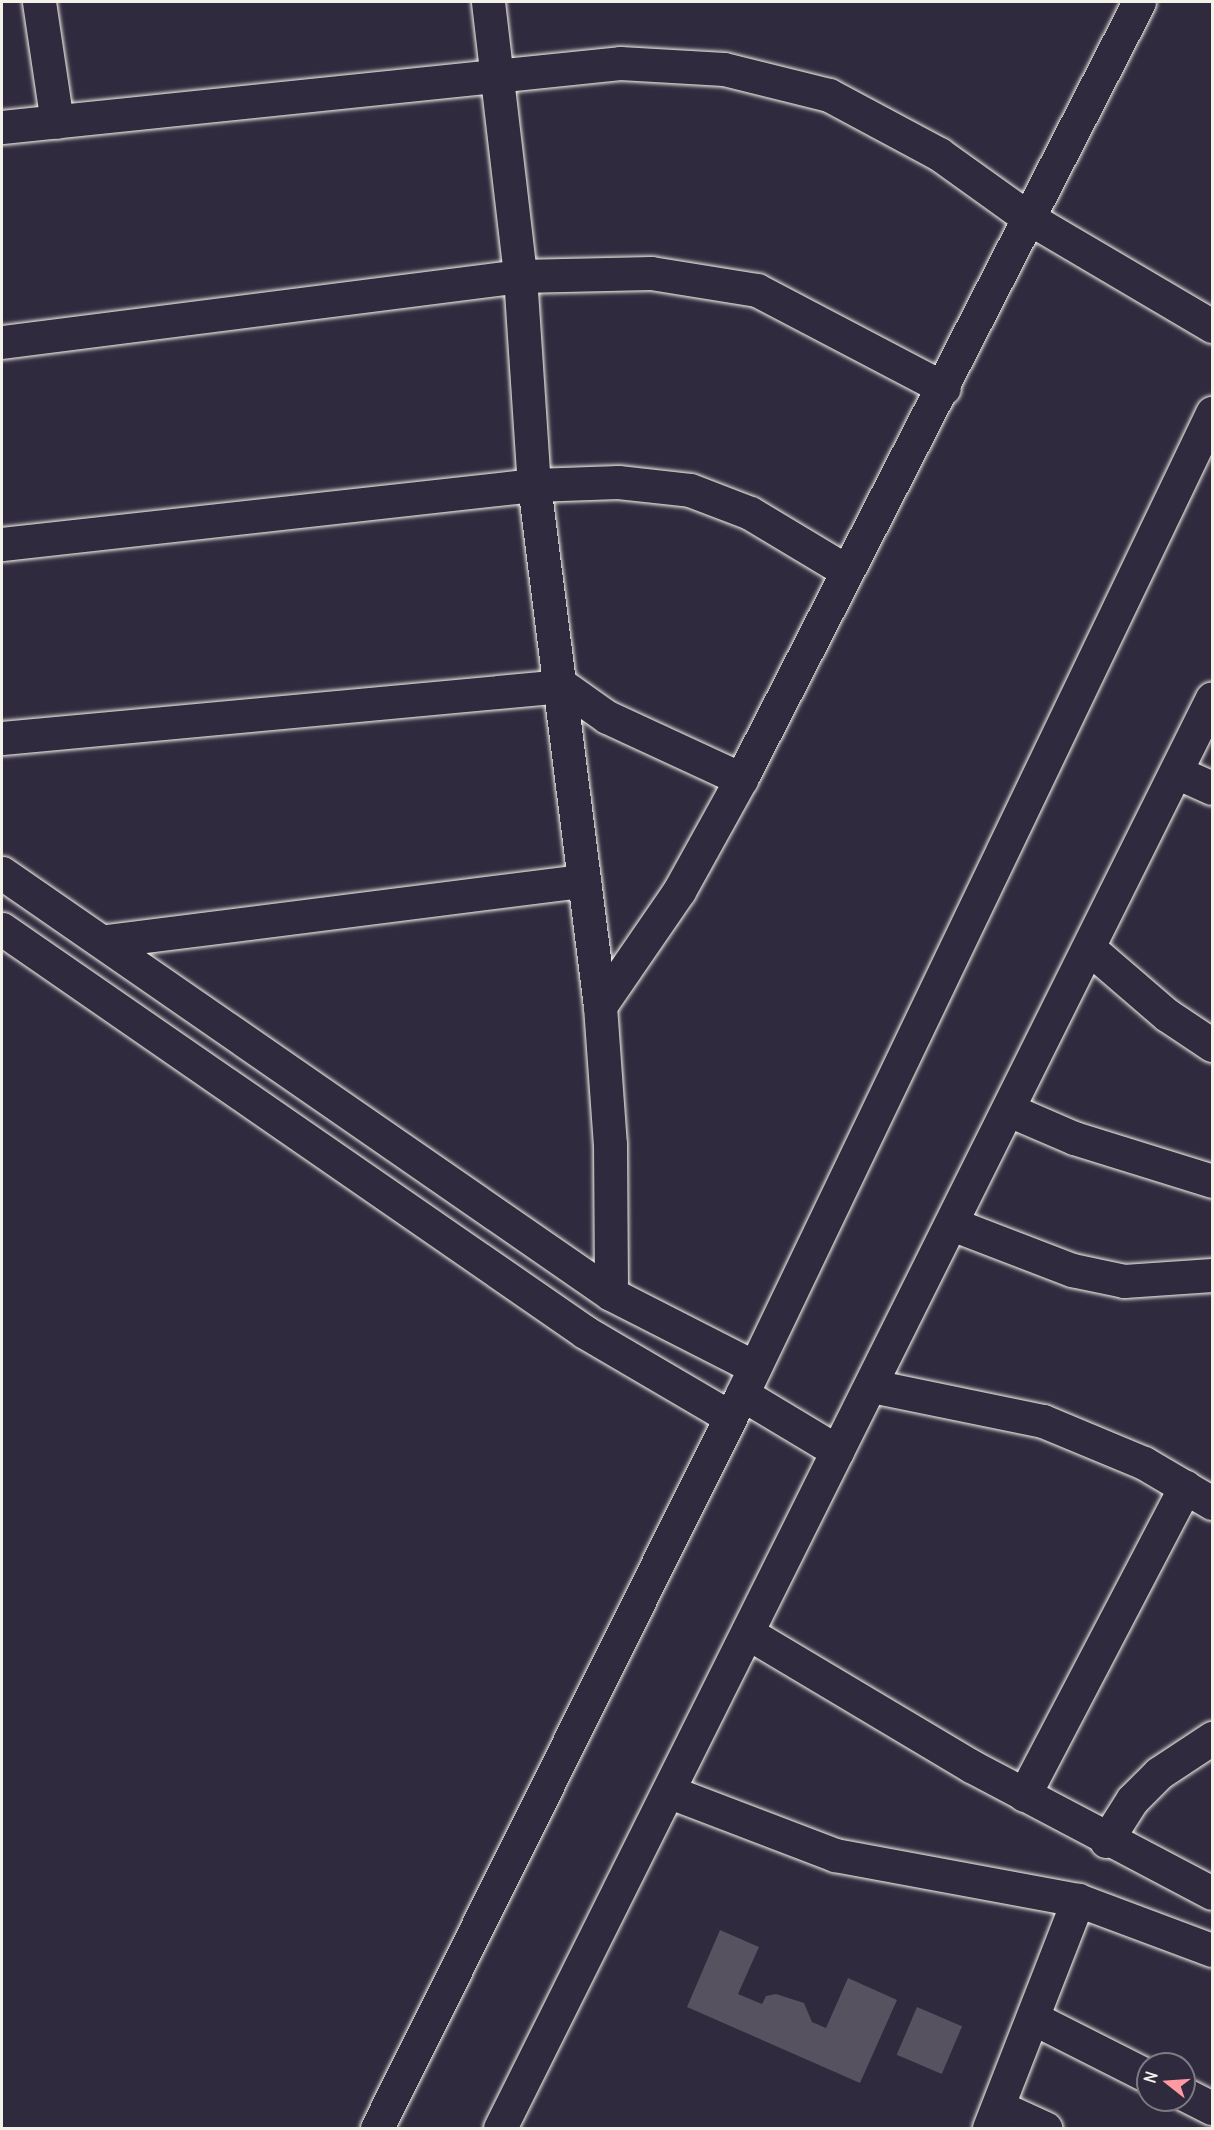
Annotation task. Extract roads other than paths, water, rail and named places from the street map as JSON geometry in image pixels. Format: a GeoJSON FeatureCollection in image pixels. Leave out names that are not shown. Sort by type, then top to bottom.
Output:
{"type":"FeatureCollection","features":[{"type":"Feature","properties":{"kind":"street"},"geometry":{"type":"LineString","coordinates":[[39,2],[57,122]]}},
{"type":"Feature","properties":{"kind":"street"},"geometry":{"type":"LineString","coordinates":[[488,2],[520,276],[534,485],[562,686],[600,1006],[610,1144],[611,1294]]}},
{"type":"Feature","properties":{"kind":"street"},"geometry":{"type":"LineString","coordinates":[[600,1006],[679,891],[741,779],[845,570],[944,388],[1139,2]]}},
{"type":"Feature","properties":{"kind":"street"},"geometry":{"type":"LineString","coordinates":[[2,128],[620,63],[724,69],[829,95],[939,154],[1028,218],[1212,326]]}},
{"type":"Feature","properties":{"kind":"street"},"geometry":{"type":"LineString","coordinates":[[2,342],[520,276],[651,273],[757,290],[944,388]]}},
{"type":"Feature","properties":{"kind":"street"},"geometry":{"type":"LineString","coordinates":[[377,2128],[742,1393],[1212,413]]}},
{"type":"Feature","properties":{"kind":"street"},"geometry":{"type":"LineString","coordinates":[[2,544],[534,485],[618,482],[690,490],[750,513],[845,570]]}},
{"type":"Feature","properties":{"kind":"street"},"geometry":{"type":"LineString","coordinates":[[2,738],[562,686],[607,717],[741,779]]}},
{"type":"Feature","properties":{"kind":"street"},"geometry":{"type":"LineString","coordinates":[[500,2128],[670,1792],[1212,698]]}},
{"type":"Feature","properties":{"kind":"street"},"geometry":{"type":"LineString","coordinates":[[1176,772],[1212,788]]}},
{"type":"Feature","properties":{"kind":"street"},"geometry":{"type":"LineString","coordinates":[[2,873],[106,941],[611,1294],[742,1393],[837,1451]]}},
{"type":"Feature","properties":{"kind":"street"},"geometry":{"type":"LineString","coordinates":[[106,941],[584,881]]}},
{"type":"Feature","properties":{"kind":"street"},"geometry":{"type":"LineString","coordinates":[[2,929],[585,1332],[742,1393]]}},
{"type":"Feature","properties":{"kind":"street"},"geometry":{"type":"LineString","coordinates":[[1089,948],[1167,1015],[1212,1045]]}},
{"type":"Feature","properties":{"kind":"street"},"geometry":{"type":"LineString","coordinates":[[1009,1110],[1074,1138],[1212,1181]]}},
{"type":"Feature","properties":{"kind":"street"},"geometry":{"type":"LineString","coordinates":[[952,1224],[1072,1270],[1124,1281],[1212,1275]]}},
{"type":"Feature","properties":{"kind":"street"},"geometry":{"type":"LineString","coordinates":[[872,1386],[1043,1421],[1144,1463],[1199,1495],[1024,1795]]}},
{"type":"Feature","properties":{"kind":"street"},"geometry":{"type":"LineString","coordinates":[[748,1634],[1024,1795],[1107,1841],[1212,1893]]}},
{"type":"Feature","properties":{"kind":"street"},"geometry":{"type":"LineString","coordinates":[[1107,1841],[1132,1800],[1159,1773],[1212,1738]]}},
{"type":"Feature","properties":{"kind":"street"},"geometry":{"type":"LineString","coordinates":[[670,1792],[836,1855],[1078,1900],[1212,1950]]}},
{"type":"Feature","properties":{"kind":"street"},"geometry":{"type":"LineString","coordinates":[[1045,2128],[994,2118],[1078,1900]]}},
{"type":"Feature","properties":{"kind":"street"},"geometry":{"type":"LineString","coordinates":[[1034,2018],[1136,2070]]}},
{"type":"Feature","properties":{"kind":"street"},"geometry":{"type":"LineString","coordinates":[[1196,2100],[1212,2108]]}}]}
